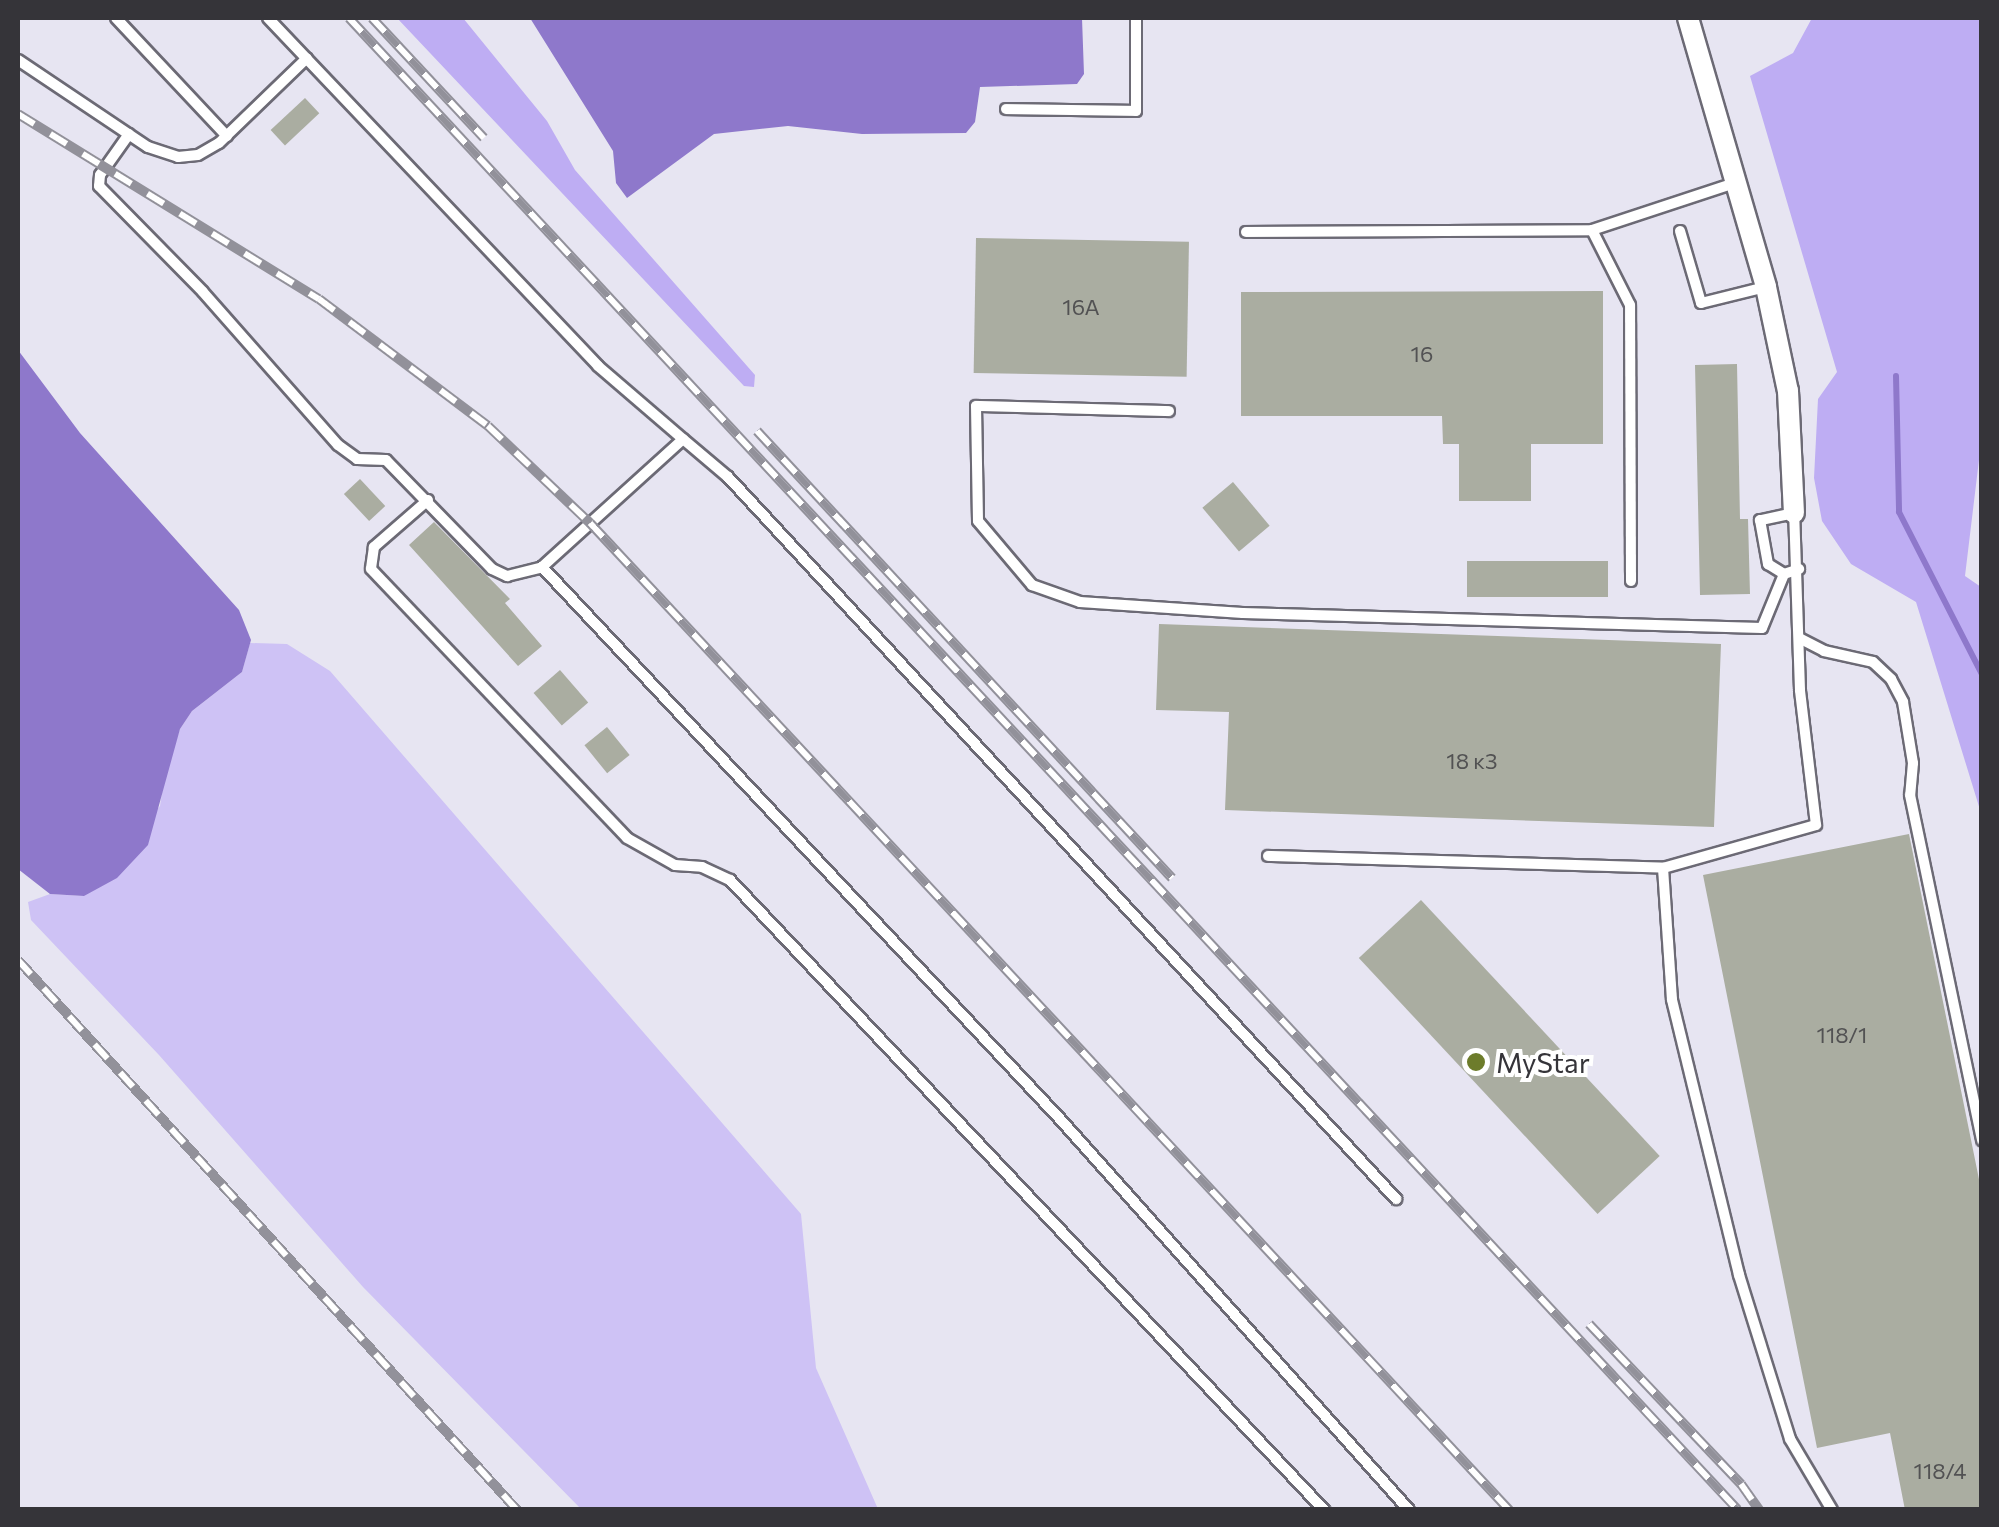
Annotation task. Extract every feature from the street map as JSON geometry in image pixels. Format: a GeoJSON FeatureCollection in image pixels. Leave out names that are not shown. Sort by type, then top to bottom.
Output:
{"type":"FeatureCollection","features":[{"type":"Feature","properties":{"kind":"street"},"geometry":{"type":"LineString","coordinates":[[1688,18],[1766,286],[1788,391],[1794,514]]}},
{"type":"Feature","properties":{"kind":"lane"},"geometry":{"type":"LineString","coordinates":[[116,18],[228,136]]}},
{"type":"Feature","properties":{"kind":"lane"},"geometry":{"type":"LineString","coordinates":[[268,18],[598,366],[728,477],[1396,1199]]}},
{"type":"Feature","properties":{"kind":"lane"},"geometry":{"type":"LineString","coordinates":[[1006,109],[1136,110],[1136,18]]}},
{"type":"Feature","properties":{"kind":"lane"},"geometry":{"type":"LineString","coordinates":[[18,60],[148,147],[178,157],[198,155],[228,136],[308,58]]}},
{"type":"Feature","properties":{"kind":"lane"},"geometry":{"type":"LineString","coordinates":[[128,134],[100,176],[99,186],[202,292],[338,445],[358,459],[386,460],[492,568],[507,576],[542,567],[683,439]]}},
{"type":"Feature","properties":{"kind":"lane"},"geometry":{"type":"LineString","coordinates":[[1246,232],[1592,230],[1736,183]]}},
{"type":"Feature","properties":{"kind":"lane"},"geometry":{"type":"LineString","coordinates":[[1592,230],[1630,305],[1631,581]]}},
{"type":"Feature","properties":{"kind":"lane"},"geometry":{"type":"LineString","coordinates":[[1680,232],[1701,303],[1766,286]]}},
{"type":"Feature","properties":{"kind":"lane"},"geometry":{"type":"LineString","coordinates":[[1170,411],[976,406],[978,521],[1032,585],[1080,602],[1225,612],[1762,628],[1784,574],[1799,569]]}},
{"type":"Feature","properties":{"kind":"lane"},"geometry":{"type":"LineString","coordinates":[[428,500],[374,547],[371,568],[456,663],[627,838],[676,866],[702,867],[730,880],[1324,1510]]}},
{"type":"Feature","properties":{"kind":"lane"},"geometry":{"type":"LineString","coordinates":[[1268,856],[1662,868],[1816,826],[1799,638],[1794,514],[1760,520],[1768,564],[1784,574]]}},
{"type":"Feature","properties":{"kind":"lane"},"geometry":{"type":"LineString","coordinates":[[542,567],[1060,1119],[1409,1510]]}},
{"type":"Feature","properties":{"kind":"lane"},"geometry":{"type":"LineString","coordinates":[[1799,638],[1824,651],[1874,662],[1891,680],[1902,702],[1913,763],[1910,796],[1982,1141]]}},
{"type":"Feature","properties":{"kind":"lane"},"geometry":{"type":"LineString","coordinates":[[1662,868],[1672,1000],[1739,1275],[1790,1440],[1832,1510]]}},
{"type":"Feature","properties":{"kind":"shaded area"},"geometry":{"type":"Polygon","coordinates":[[[397,18],[463,18],[547,121],[575,170],[755,375],[754,387],[744,386],[397,18]]]}},
{"type":"Feature","properties":{"kind":"shaded area"},"geometry":{"type":"Polygon","coordinates":[[[530,18],[1082,18],[1084,74],[1077,84],[980,87],[975,122],[966,133],[862,134],[788,126],[714,134],[627,198],[616,183],[613,151],[530,18]]]}},
{"type":"Feature","properties":{"kind":"shaded area"},"geometry":{"type":"Polygon","coordinates":[[[1812,18],[1981,18],[1982,435],[1965,576],[1981,587],[1981,813],[1916,602],[1851,564],[1822,521],[1814,478],[1818,399],[1837,372],[1750,76],[1793,53],[1812,18]]]}},
{"type":"Feature","properties":{"kind":"shaded area"},"geometry":{"type":"Polygon","coordinates":[[[18,350],[80,433],[239,610],[251,640],[242,672],[192,711],[180,729],[148,845],[117,878],[84,896],[50,894],[18,869],[18,350]]]}},
{"type":"Feature","properties":{"kind":"shaded area"},"geometry":{"type":"Polygon","coordinates":[[[250,643],[287,644],[330,671],[801,1214],[816,1368],[878,1509],[581,1509],[363,1287],[159,1055],[31,920],[28,902],[50,894],[84,896],[160,806],[165,772],[180,729],[192,711],[242,672],[250,643]]]}},
{"type":"Feature","properties":{"kind":"building"},"geometry":{"type":"Polygon","coordinates":[[[305,98],[319,113],[285,145],[271,130],[305,98]]]}},
{"type":"Feature","properties":{"kind":"building"},"geometry":{"type":"Polygon","coordinates":[[[976,238],[1189,242],[1187,377],[974,373],[976,238]]]}},
{"type":"Feature","properties":{"kind":"building"},"geometry":{"type":"Polygon","coordinates":[[[1603,291],[1603,444],[1531,444],[1531,501],[1459,501],[1459,444],[1443,444],[1442,416],[1241,416],[1241,292],[1603,291]]]}},
{"type":"Feature","properties":{"kind":"building"},"geometry":{"type":"Polygon","coordinates":[[[1737,364],[1740,519],[1748,519],[1750,594],[1700,595],[1695,365],[1737,364]]]}},
{"type":"Feature","properties":{"kind":"building"},"geometry":{"type":"Polygon","coordinates":[[[360,479],[385,506],[369,521],[344,494],[360,479]]]}},
{"type":"Feature","properties":{"kind":"building"},"geometry":{"type":"Polygon","coordinates":[[[1233,482],[1270,526],[1239,551],[1202,508],[1233,482]]]}},
{"type":"Feature","properties":{"kind":"building"},"geometry":{"type":"Polygon","coordinates":[[[434,522],[510,599],[505,603],[542,646],[518,666],[409,545],[434,522]]]}},
{"type":"Feature","properties":{"kind":"building"},"geometry":{"type":"Polygon","coordinates":[[[1467,561],[1608,561],[1608,597],[1467,597],[1467,561]]]}},
{"type":"Feature","properties":{"kind":"building"},"geometry":{"type":"Polygon","coordinates":[[[1159,624],[1721,644],[1714,827],[1225,810],[1229,712],[1156,710],[1159,624]]]}},
{"type":"Feature","properties":{"kind":"building"},"geometry":{"type":"Polygon","coordinates":[[[560,670],[588,702],[562,725],[534,693],[560,670]]]}},
{"type":"Feature","properties":{"kind":"building"},"geometry":{"type":"Polygon","coordinates":[[[607,727],[630,755],[607,773],[584,745],[607,727]]]}},
{"type":"Feature","properties":{"kind":"building"},"geometry":{"type":"Polygon","coordinates":[[[1909,834],[1982,1194],[1982,1510],[1905,1510],[1890,1433],[1817,1448],[1703,875],[1909,834]]]}},
{"type":"Feature","properties":{"kind":"building"},"geometry":{"type":"Polygon","coordinates":[[[1421,900],[1660,1156],[1598,1214],[1359,958],[1421,900]]]}},
{"type":"Feature","properties":{"kind":"waterway"},"geometry":{"type":"LineString","coordinates":[[1896,376],[1899,512],[1982,674]]}},
{"type":"Feature","properties":{"kind":"railway"},"geometry":{"type":"LineString","coordinates":[[349,18],[1738,1510]]}},
{"type":"Feature","properties":{"kind":"railway"},"geometry":{"type":"LineString","coordinates":[[372,18],[484,138]]}},
{"type":"Feature","properties":{"kind":"railway"},"geometry":{"type":"LineString","coordinates":[[18,114],[319,299],[488,426],[590,523],[1509,1510]]}},
{"type":"Feature","properties":{"kind":"railway"},"geometry":{"type":"LineString","coordinates":[[757,431],[1172,878]]}},
{"type":"Feature","properties":{"kind":"railway"},"geometry":{"type":"LineString","coordinates":[[18,960],[517,1510]]}},
{"type":"Feature","properties":{"kind":"railway"},"geometry":{"type":"LineString","coordinates":[[1589,1324],[1741,1484],[1759,1510]]}},
{"type":"Feature","properties":{"kind":"place","name":"MyStar"},"geometry":{"type":"Point","coordinates":[1476,1062]}}]}
